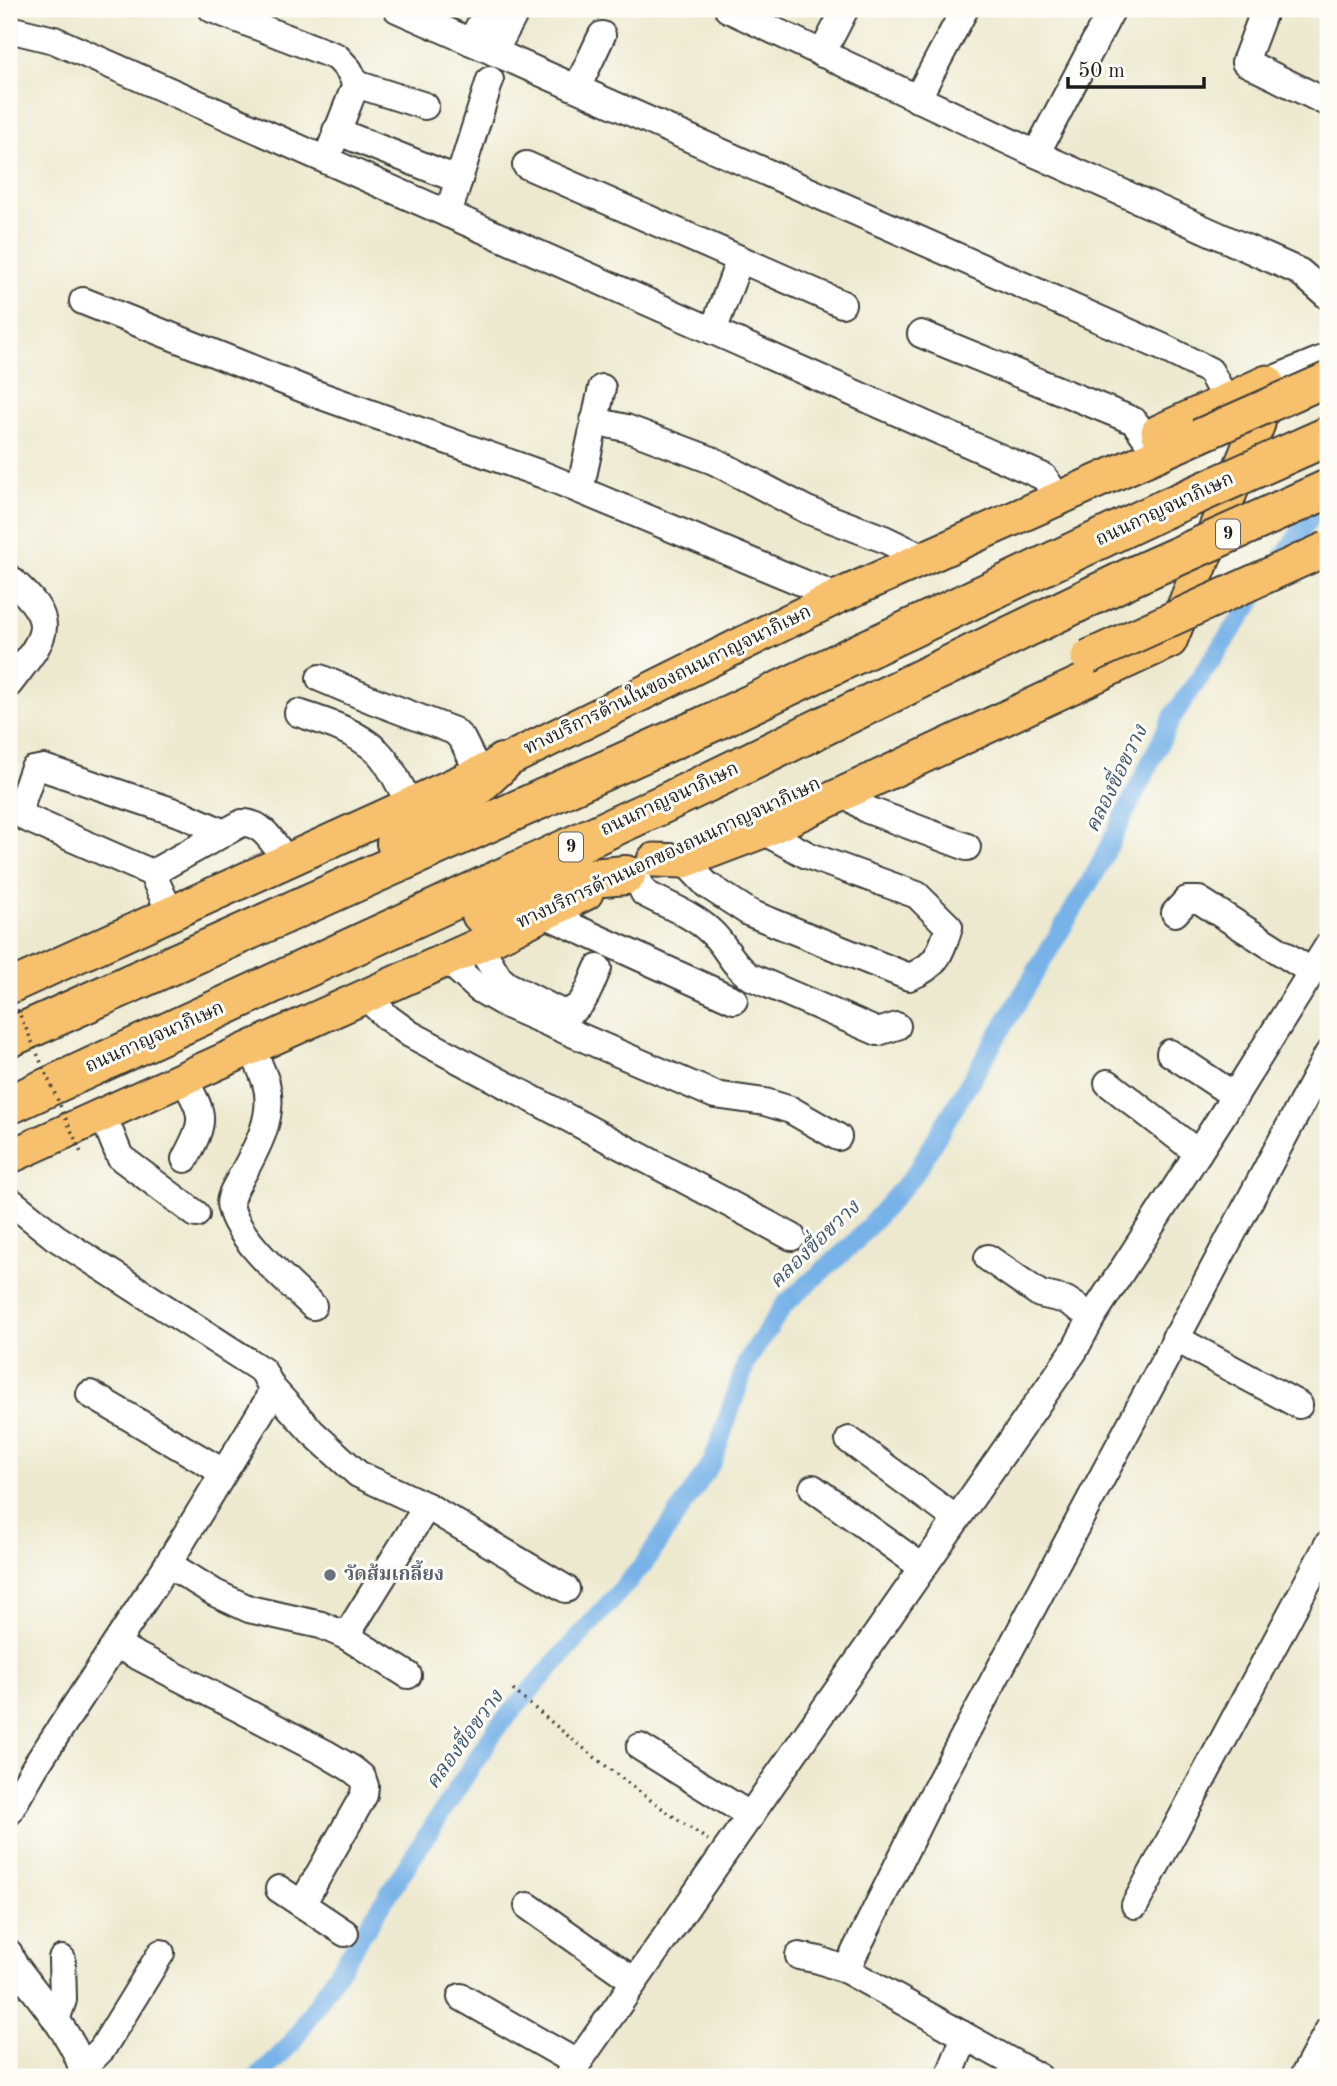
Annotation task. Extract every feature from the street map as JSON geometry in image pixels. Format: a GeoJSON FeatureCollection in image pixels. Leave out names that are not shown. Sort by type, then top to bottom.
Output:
{"type":"FeatureCollection","features":[{"type":"Feature","properties":{"kind":"highway","name":"ถนนกาญจนาภิเษก"},"geometry":{"type":"LineString","coordinates":[[9,1038],[716,721],[1162,510],[1328,436]]}},
{"type":"Feature","properties":{"kind":"highway","name":"ถนนกาญจนาภิเษก"},"geometry":{"type":"LineString","coordinates":[[9,1105],[372,940],[663,804],[1129,578],[1328,489]]}},
{"type":"Feature","properties":{"kind":"highway"},"geometry":{"type":"LineString","coordinates":[[308,903],[461,799],[490,768]]}},
{"type":"Feature","properties":{"kind":"highway"},"geometry":{"type":"LineString","coordinates":[[372,940],[456,923],[580,879],[650,867]]}},
{"type":"Feature","properties":{"kind":"main road","name":"ทางบริการด้านในของถนนกาญจนาภิเษก"},"geometry":{"type":"LineString","coordinates":[[9,989],[490,768],[837,597],[1328,379]]}},
{"type":"Feature","properties":{"kind":"main road"},"geometry":{"type":"LineString","coordinates":[[877,579],[993,513],[1267,382]]}},
{"type":"Feature","properties":{"kind":"main road"},"geometry":{"type":"LineString","coordinates":[[650,867],[763,831],[1170,641],[1258,424],[1267,382]]}},
{"type":"Feature","properties":{"kind":"main road","name":"ทางบริการด้านนอกของถนนกาญจนาภิเษก"},"geometry":{"type":"LineString","coordinates":[[9,1157],[542,913],[650,867],[1088,657],[1328,548]]}},
{"type":"Feature","properties":{"kind":"street"},"geometry":{"type":"LineString","coordinates":[[212,9],[337,57],[349,70],[356,84],[425,106]]}},
{"type":"Feature","properties":{"kind":"street"},"geometry":{"type":"LineString","coordinates":[[397,9],[1174,353],[1210,371],[1226,400]]}},
{"type":"Feature","properties":{"kind":"street"},"geometry":{"type":"LineString","coordinates":[[482,47],[488,9]]}},
{"type":"Feature","properties":{"kind":"street"},"geometry":{"type":"LineString","coordinates":[[482,47],[517,9]]}},
{"type":"Feature","properties":{"kind":"street"},"geometry":{"type":"LineString","coordinates":[[728,9],[1036,155],[1300,272],[1328,296]]}},
{"type":"Feature","properties":{"kind":"street"},"geometry":{"type":"LineString","coordinates":[[822,54],[845,9]]}},
{"type":"Feature","properties":{"kind":"street"},"geometry":{"type":"LineString","coordinates":[[917,99],[965,9]]}},
{"type":"Feature","properties":{"kind":"street"},"geometry":{"type":"LineString","coordinates":[[1036,155],[1112,9]]}},
{"type":"Feature","properties":{"kind":"street"},"geometry":{"type":"LineString","coordinates":[[1265,9],[1245,62],[1328,103]]}},
{"type":"Feature","properties":{"kind":"street"},"geometry":{"type":"LineString","coordinates":[[9,29],[54,40],[1044,477],[1050,486]]}},
{"type":"Feature","properties":{"kind":"street"},"geometry":{"type":"LineString","coordinates":[[577,88],[602,35]]}},
{"type":"Feature","properties":{"kind":"street"},"geometry":{"type":"LineString","coordinates":[[449,214],[490,80]]}},
{"type":"Feature","properties":{"kind":"street"},"geometry":{"type":"LineString","coordinates":[[326,160],[356,84]]}},
{"type":"Feature","properties":{"kind":"street"},"geometry":{"type":"LineString","coordinates":[[336,131],[459,180]]}},
{"type":"Feature","properties":{"kind":"street"},"geometry":{"type":"LineString","coordinates":[[526,165],[842,304]]}},
{"type":"Feature","properties":{"kind":"street"},"geometry":{"type":"LineString","coordinates":[[713,331],[740,259]]}},
{"type":"Feature","properties":{"kind":"street"},"geometry":{"type":"LineString","coordinates":[[83,301],[316,394],[541,474],[837,597]]}},
{"type":"Feature","properties":{"kind":"street"},"geometry":{"type":"LineString","coordinates":[[921,334],[1134,421],[1146,438]]}},
{"type":"Feature","properties":{"kind":"street"},"geometry":{"type":"LineString","coordinates":[[1267,382],[1328,357]]}},
{"type":"Feature","properties":{"kind":"street"},"geometry":{"type":"LineString","coordinates":[[580,490],[602,387]]}},
{"type":"Feature","properties":{"kind":"street"},"geometry":{"type":"LineString","coordinates":[[594,421],[626,428],[713,461],[807,510],[884,539],[917,555]]}},
{"type":"Feature","properties":{"kind":"street"},"geometry":{"type":"LineString","coordinates":[[9,578],[32,598],[40,611],[43,628],[37,648],[9,684]]}},
{"type":"Feature","properties":{"kind":"street"},"geometry":{"type":"LineString","coordinates":[[320,678],[372,701],[454,731],[490,768]]}},
{"type":"Feature","properties":{"kind":"street"},"geometry":{"type":"LineString","coordinates":[[298,713],[357,736],[380,753],[410,805]]}},
{"type":"Feature","properties":{"kind":"street"},"geometry":{"type":"LineString","coordinates":[[170,914],[152,873],[18,825],[20,807],[33,770],[44,768],[184,815],[222,832]]}},
{"type":"Feature","properties":{"kind":"street"},"geometry":{"type":"LineString","coordinates":[[843,792],[868,810],[967,847]]}},
{"type":"Feature","properties":{"kind":"street"},"geometry":{"type":"LineString","coordinates":[[152,873],[242,823],[252,823],[260,827],[288,862]]}},
{"type":"Feature","properties":{"kind":"street"},"geometry":{"type":"LineString","coordinates":[[763,831],[807,855],[917,895],[948,927],[945,941],[931,967],[909,977],[750,914],[706,885],[650,867],[644,893],[693,918],[712,932],[735,966],[749,976],[878,1032],[897,1027]]}},
{"type":"Feature","properties":{"kind":"street"},"geometry":{"type":"LineString","coordinates":[[1175,913],[1187,900],[1199,900],[1312,972]]}},
{"type":"Feature","properties":{"kind":"street"},"geometry":{"type":"LineString","coordinates":[[542,913],[734,1000]]}},
{"type":"Feature","properties":{"kind":"street"},"geometry":{"type":"LineString","coordinates":[[479,944],[499,978],[507,985],[560,1012],[569,1013],[580,1006],[598,968]]}},
{"type":"Feature","properties":{"kind":"street"},"geometry":{"type":"LineString","coordinates":[[461,1997],[573,2070],[955,1518],[1074,1351],[1092,1317],[1328,946]]}},
{"type":"Feature","properties":{"kind":"street"},"geometry":{"type":"LineString","coordinates":[[446,959],[478,989],[507,1005],[715,1096],[765,1102],[791,1110],[838,1137]]}},
{"type":"Feature","properties":{"kind":"street"},"geometry":{"type":"LineString","coordinates":[[364,995],[388,1018],[411,1034],[792,1237]]}},
{"type":"Feature","properties":{"kind":"street"},"geometry":{"type":"LineString","coordinates":[[251,1047],[267,1085],[269,1104],[267,1122],[233,1192],[230,1204],[233,1217],[263,1257],[313,1306]]}},
{"type":"Feature","properties":{"kind":"street"},"geometry":{"type":"LineString","coordinates":[[1170,1053],[1235,1096]]}},
{"type":"Feature","properties":{"kind":"street"},"geometry":{"type":"LineString","coordinates":[[846,1970],[931,1798],[1328,1054]]}},
{"type":"Feature","properties":{"kind":"street"},"geometry":{"type":"LineString","coordinates":[[183,1078],[198,1104],[202,1120],[199,1133],[185,1159]]}},
{"type":"Feature","properties":{"kind":"street"},"geometry":{"type":"LineString","coordinates":[[1108,1083],[1198,1153]]}},
{"type":"Feature","properties":{"kind":"street"},"geometry":{"type":"LineString","coordinates":[[103,1115],[120,1157],[196,1214]]}},
{"type":"Feature","properties":{"kind":"street"},"geometry":{"type":"LineString","coordinates":[[9,1200],[55,1237],[263,1371],[272,1388],[312,1432],[358,1474],[427,1506],[566,1589]]}},
{"type":"Feature","properties":{"kind":"street"},"geometry":{"type":"LineString","coordinates":[[988,1258],[1040,1294],[1066,1300],[1092,1317]]}},
{"type":"Feature","properties":{"kind":"street"},"geometry":{"type":"LineString","coordinates":[[1175,1338],[1299,1405]]}},
{"type":"Feature","properties":{"kind":"street"},"geometry":{"type":"LineString","coordinates":[[9,1811],[168,1564],[267,1402],[272,1388]]}},
{"type":"Feature","properties":{"kind":"street"},"geometry":{"type":"LineString","coordinates":[[90,1394],[223,1472]]}},
{"type":"Feature","properties":{"kind":"street"},"geometry":{"type":"LineString","coordinates":[[849,1440],[955,1518]]}},
{"type":"Feature","properties":{"kind":"street"},"geometry":{"type":"LineString","coordinates":[[813,1488],[922,1567]]}},
{"type":"Feature","properties":{"kind":"street"},"geometry":{"type":"LineString","coordinates":[[346,1636],[427,1506]]}},
{"type":"Feature","properties":{"kind":"street"},"geometry":{"type":"LineString","coordinates":[[1135,1905],[1328,1545]]}},
{"type":"Feature","properties":{"kind":"street"},"geometry":{"type":"LineString","coordinates":[[168,1564],[215,1593],[248,1609],[320,1625],[346,1636],[408,1675]]}},
{"type":"Feature","properties":{"kind":"street"},"geometry":{"type":"LineString","coordinates":[[116,1645],[325,1753],[362,1777],[364,1795],[302,1904]]}},
{"type":"Feature","properties":{"kind":"street"},"geometry":{"type":"LineString","coordinates":[[640,1747],[751,1816]]}},
{"type":"Feature","properties":{"kind":"street"},"geometry":{"type":"LineString","coordinates":[[279,1889],[345,1933]]}},
{"type":"Feature","properties":{"kind":"street"},"geometry":{"type":"LineString","coordinates":[[528,1906],[634,1981]]}},
{"type":"Feature","properties":{"kind":"street"},"geometry":{"type":"LineString","coordinates":[[10,1960],[56,2020],[83,2073],[102,2049],[161,1953]]}},
{"type":"Feature","properties":{"kind":"street"},"geometry":{"type":"LineString","coordinates":[[799,1956],[846,1970],[1039,2077]]}},
{"type":"Feature","properties":{"kind":"street"},"geometry":{"type":"LineString","coordinates":[[56,2020],[63,2000],[62,1958]]}},
{"type":"Feature","properties":{"kind":"street"},"geometry":{"type":"LineString","coordinates":[[1303,2077],[1328,2031]]}},
{"type":"Feature","properties":{"kind":"street"},"geometry":{"type":"LineString","coordinates":[[949,2077],[965,2036]]}},
{"type":"Feature","properties":{"kind":"path"},"geometry":{"type":"LineString","coordinates":[[9,989],[82,1155]]}},
{"type":"Feature","properties":{"kind":"path"},"geometry":{"type":"LineString","coordinates":[[513,1690],[591,1757],[726,1852]]}},
{"type":"Feature","properties":{"kind":"waterway","name":"คลองขื่อขวาง"},"geometry":{"type":"LineString","coordinates":[[258,2077],[291,2044],[496,1729],[644,1564],[713,1461],[747,1361],[785,1304],[854,1243],[914,1175],[1097,870],[1173,716],[1324,498]]}},
{"type":"Feature","properties":{"kind":"place","name":"วัดส้มเกลี้ยง"},"geometry":{"type":"Point","coordinates":[330,1575]}}]}
